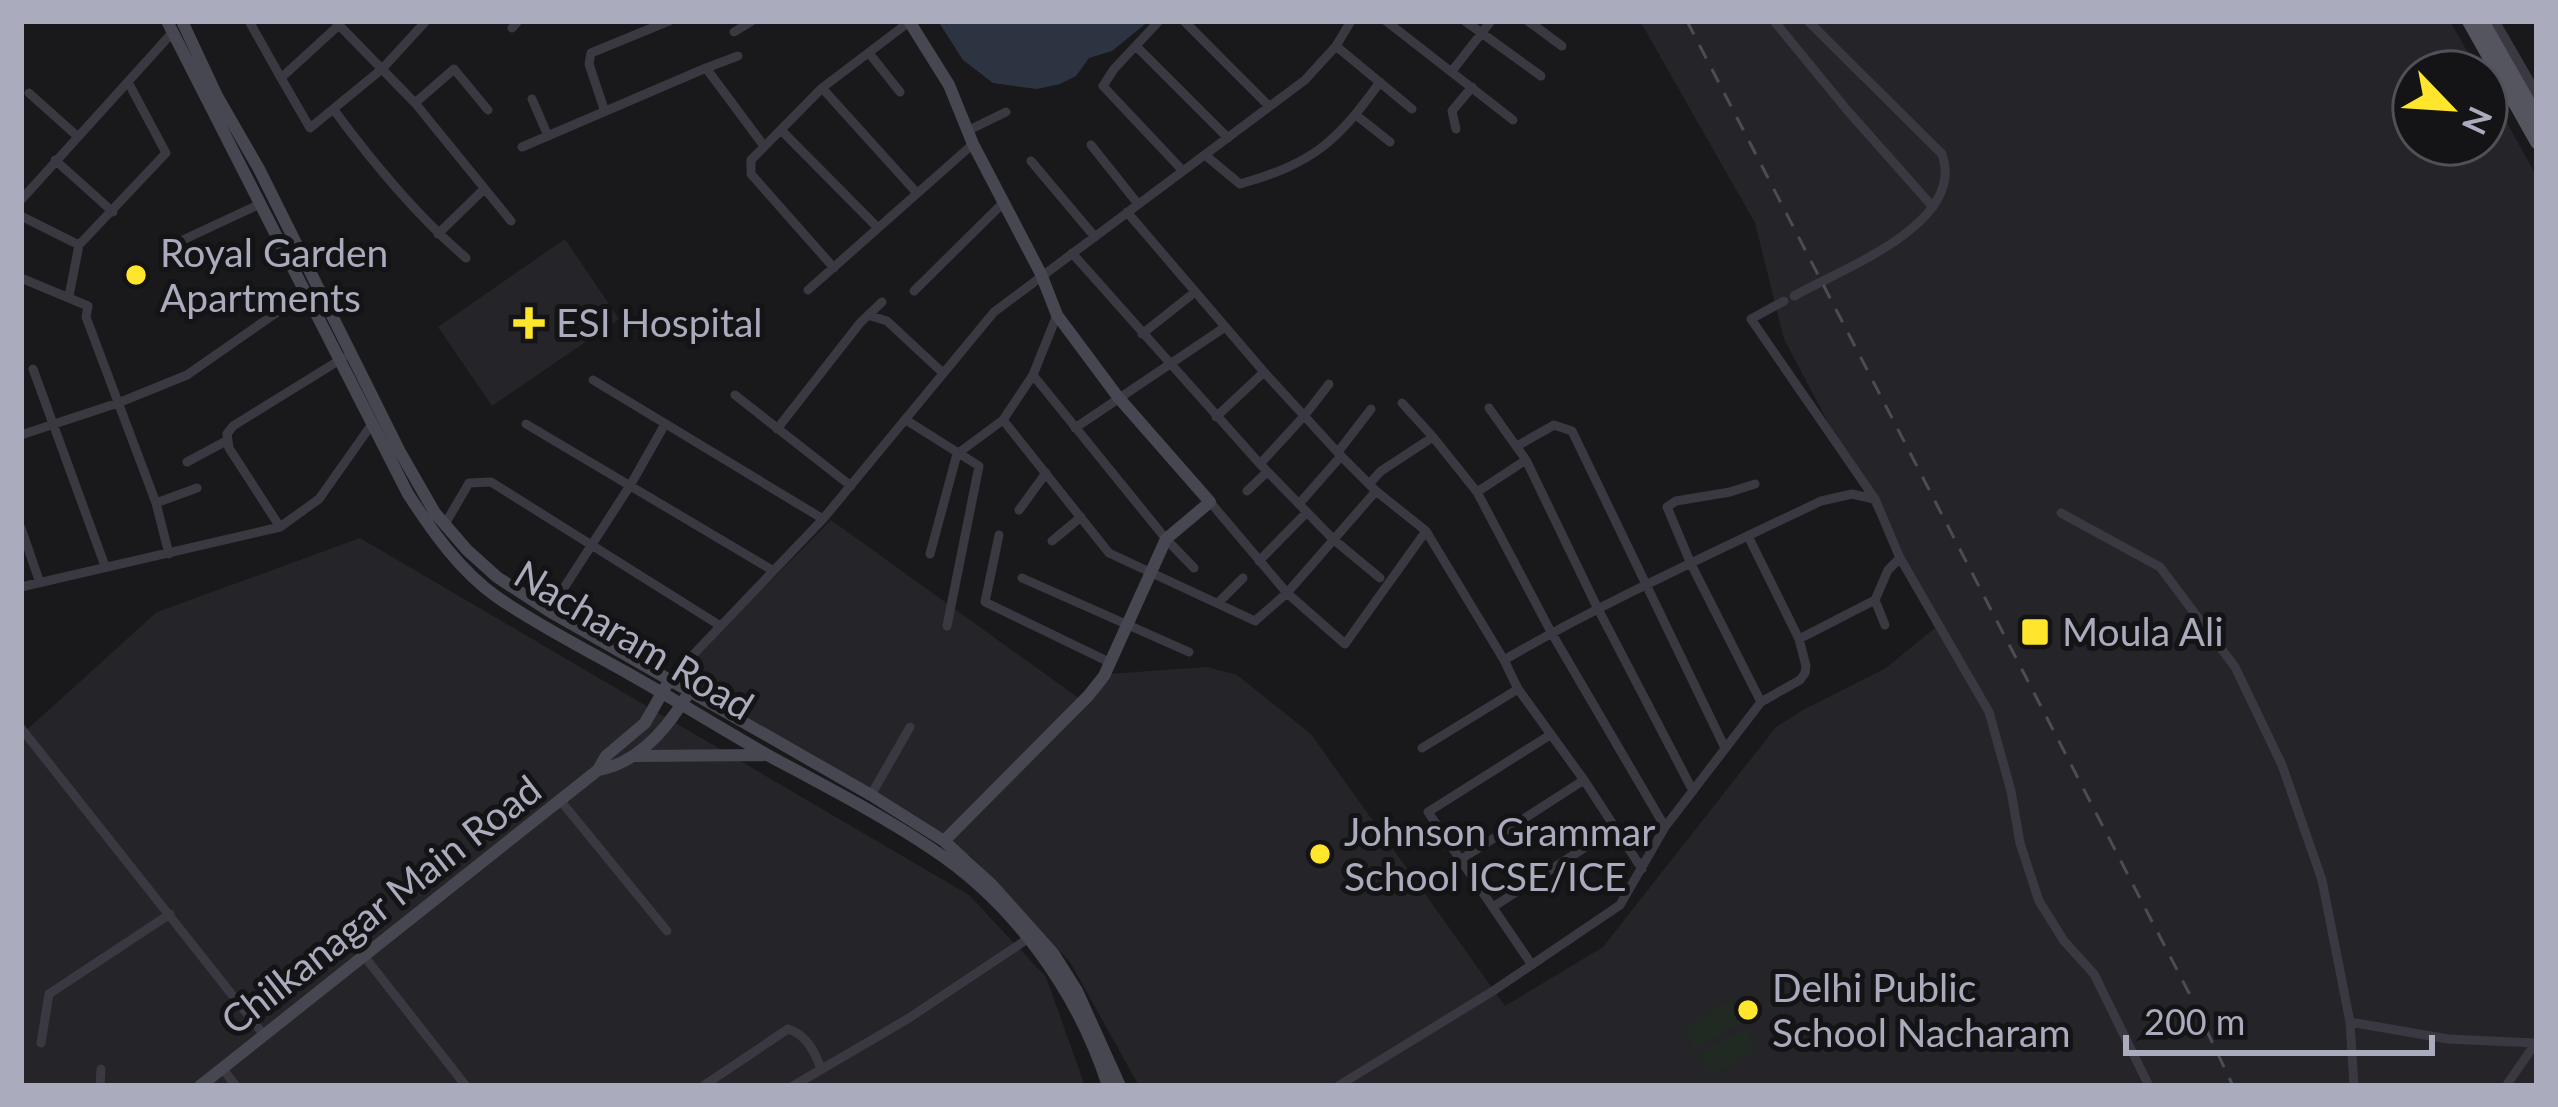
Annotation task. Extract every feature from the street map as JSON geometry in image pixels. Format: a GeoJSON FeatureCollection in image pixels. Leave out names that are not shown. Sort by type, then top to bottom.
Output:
{"type":"FeatureCollection","features":[{"type":"Feature","properties":{"kind":"main road"},"geometry":{"type":"LineString","coordinates":[[909,21],[949,85],[1057,315],[1118,397],[1210,502],[1166,539],[1104,676],[1088,697],[944,842]]}},
{"type":"Feature","properties":{"kind":"main road"},"geometry":{"type":"LineString","coordinates":[[2469,21],[2537,142]]}},
{"type":"Feature","properties":{"kind":"main road"},"geometry":{"type":"LineString","coordinates":[[2482,21],[2537,117]]}},
{"type":"Feature","properties":{"kind":"main road","name":"Nacharam Road"},"geometry":{"type":"LineString","coordinates":[[174,25],[305,292],[435,513],[467,550],[497,577],[666,686],[871,795],[944,842],[992,885],[1053,953],[1077,991],[1120,1086]]}},
{"type":"Feature","properties":{"kind":"main road","name":"Nacharam Road"},"geometry":{"type":"LineString","coordinates":[[174,25],[259,169],[372,424],[424,519],[453,556],[495,596],[666,686]]}},
{"type":"Feature","properties":{"kind":"main road"},"geometry":{"type":"LineString","coordinates":[[598,770],[606,756],[645,723],[666,686]]}},
{"type":"Feature","properties":{"kind":"main road"},"geometry":{"type":"LineString","coordinates":[[598,770],[635,756],[662,732],[686,698]]}},
{"type":"Feature","properties":{"kind":"main road","name":"Nacharam Road"},"geometry":{"type":"LineString","coordinates":[[686,698],[768,755],[863,806],[967,875],[1029,938],[1068,995],[1108,1086]]}},
{"type":"Feature","properties":{"kind":"main road"},"geometry":{"type":"LineString","coordinates":[[635,756],[768,755]]}},
{"type":"Feature","properties":{"kind":"main road","name":"Chilkanagar Main Road"},"geometry":{"type":"LineString","coordinates":[[200,1086],[598,770]]}},
{"type":"Feature","properties":{"kind":"street"},"geometry":{"type":"LineString","coordinates":[[249,21],[310,128],[382,69],[426,21]]}},
{"type":"Feature","properties":{"kind":"street"},"geometry":{"type":"LineString","coordinates":[[604,110],[589,64],[591,53],[669,21]]}},
{"type":"Feature","properties":{"kind":"street"},"geometry":{"type":"LineString","coordinates":[[734,32],[752,21]]}},
{"type":"Feature","properties":{"kind":"street"},"geometry":{"type":"LineString","coordinates":[[834,268],[751,174],[751,160],[822,88],[909,21]]}},
{"type":"Feature","properties":{"kind":"street"},"geometry":{"type":"LineString","coordinates":[[1159,21],[1103,86],[1183,170]]}},
{"type":"Feature","properties":{"kind":"street"},"geometry":{"type":"LineString","coordinates":[[1184,21],[1269,106]]}},
{"type":"Feature","properties":{"kind":"street"},"geometry":{"type":"LineString","coordinates":[[666,686],[823,519],[994,312],[1305,80],[1352,21]]}},
{"type":"Feature","properties":{"kind":"street"},"geometry":{"type":"LineString","coordinates":[[1386,21],[1513,120]]}},
{"type":"Feature","properties":{"kind":"street"},"geometry":{"type":"LineString","coordinates":[[1465,21],[1540,76]]}},
{"type":"Feature","properties":{"kind":"street"},"geometry":{"type":"LineString","coordinates":[[1452,71],[1491,21]]}},
{"type":"Feature","properties":{"kind":"street"},"geometry":{"type":"LineString","coordinates":[[1528,21],[1562,46]]}},
{"type":"Feature","properties":{"kind":"street"},"geometry":{"type":"LineString","coordinates":[[1774,21],[1934,207]]}},
{"type":"Feature","properties":{"kind":"street"},"geometry":{"type":"LineString","coordinates":[[1808,21],[1942,154],[1946,178],[1934,207],[1883,250],[1751,319],[1875,500],[1900,558],[1989,712],[2039,901],[2064,941],[2093,974],[2149,1086]]}},
{"type":"Feature","properties":{"kind":"street"},"geometry":{"type":"LineString","coordinates":[[2495,21],[2537,94]]}},
{"type":"Feature","properties":{"kind":"street"},"geometry":{"type":"LineString","coordinates":[[281,78],[337,23],[415,103],[511,221]]}},
{"type":"Feature","properties":{"kind":"street"},"geometry":{"type":"LineString","coordinates":[[23,192],[128,82],[174,25]]}},
{"type":"Feature","properties":{"kind":"street"},"geometry":{"type":"LineString","coordinates":[[1136,46],[1228,138]]}},
{"type":"Feature","properties":{"kind":"street"},"geometry":{"type":"LineString","coordinates":[[1336,46],[1412,109]]}},
{"type":"Feature","properties":{"kind":"street"},"geometry":{"type":"LineString","coordinates":[[868,52],[900,92]]}},
{"type":"Feature","properties":{"kind":"street"},"geometry":{"type":"LineString","coordinates":[[522,146],[738,56]]}},
{"type":"Feature","properties":{"kind":"street"},"geometry":{"type":"LineString","coordinates":[[706,68],[764,146]]}},
{"type":"Feature","properties":{"kind":"street"},"geometry":{"type":"LineString","coordinates":[[415,103],[454,69],[488,110]]}},
{"type":"Feature","properties":{"kind":"street"},"geometry":{"type":"LineString","coordinates":[[69,296],[79,245],[166,153],[128,82]]}},
{"type":"Feature","properties":{"kind":"street"},"geometry":{"type":"LineString","coordinates":[[1205,154],[1240,184],[1277,173],[1326,147],[1380,82]]}},
{"type":"Feature","properties":{"kind":"street"},"geometry":{"type":"LineString","coordinates":[[1456,129],[1453,112],[1472,87]]}},
{"type":"Feature","properties":{"kind":"street"},"geometry":{"type":"LineString","coordinates":[[822,88],[916,192]]}},
{"type":"Feature","properties":{"kind":"street"},"geometry":{"type":"LineString","coordinates":[[29,93],[77,136]]}},
{"type":"Feature","properties":{"kind":"street"},"geometry":{"type":"LineString","coordinates":[[532,99],[548,136]]}},
{"type":"Feature","properties":{"kind":"street"},"geometry":{"type":"LineString","coordinates":[[334,110],[438,234],[466,258]]}},
{"type":"Feature","properties":{"kind":"street"},"geometry":{"type":"LineString","coordinates":[[808,290],[970,138],[1006,112]]}},
{"type":"Feature","properties":{"kind":"street"},"geometry":{"type":"LineString","coordinates":[[1356,116],[1390,142]]}},
{"type":"Feature","properties":{"kind":"street"},"geometry":{"type":"LineString","coordinates":[[781,130],[878,227]]}},
{"type":"Feature","properties":{"kind":"street"},"geometry":{"type":"LineString","coordinates":[[1091,145],[1138,204]]}},
{"type":"Feature","properties":{"kind":"street"},"geometry":{"type":"LineString","coordinates":[[56,160],[113,212]]}},
{"type":"Feature","properties":{"kind":"street"},"geometry":{"type":"LineString","coordinates":[[1031,161],[1095,237]]}},
{"type":"Feature","properties":{"kind":"street"},"geometry":{"type":"LineString","coordinates":[[438,234],[483,190]]}},
{"type":"Feature","properties":{"kind":"street"},"geometry":{"type":"LineString","coordinates":[[914,291],[1004,203]]}},
{"type":"Feature","properties":{"kind":"street"},"geometry":{"type":"LineString","coordinates":[[170,246],[260,204]]}},
{"type":"Feature","properties":{"kind":"street"},"geometry":{"type":"LineString","coordinates":[[1127,212],[1340,454],[1372,488],[1426,531],[1518,689],[1642,869]]}},
{"type":"Feature","properties":{"kind":"street"},"geometry":{"type":"LineString","coordinates":[[21,216],[79,245]]}},
{"type":"Feature","properties":{"kind":"street"},"geometry":{"type":"LineString","coordinates":[[1072,253],[1264,468],[1380,578]]}},
{"type":"Feature","properties":{"kind":"street"},"geometry":{"type":"LineString","coordinates":[[21,278],[88,307]]}},
{"type":"Feature","properties":{"kind":"street"},"geometry":{"type":"LineString","coordinates":[[21,435],[188,375],[305,292]]}},
{"type":"Feature","properties":{"kind":"street"},"geometry":{"type":"LineString","coordinates":[[1142,334],[1195,292]]}},
{"type":"Feature","properties":{"kind":"street"},"geometry":{"type":"LineString","coordinates":[[88,307],[104,301]]}},
{"type":"Feature","properties":{"kind":"street"},"geometry":{"type":"LineString","coordinates":[[777,428],[882,302]]}},
{"type":"Feature","properties":{"kind":"street"},"geometry":{"type":"LineString","coordinates":[[88,307],[86,317],[156,503],[169,554]]}},
{"type":"Feature","properties":{"kind":"street"},"geometry":{"type":"LineString","coordinates":[[930,554],[957,454],[1003,419],[1033,374],[1057,315]]}},
{"type":"Feature","properties":{"kind":"street"},"geometry":{"type":"LineString","coordinates":[[871,316],[887,321],[943,373]]}},
{"type":"Feature","properties":{"kind":"street"},"geometry":{"type":"LineString","coordinates":[[1075,428],[1225,327]]}},
{"type":"Feature","properties":{"kind":"street"},"geometry":{"type":"LineString","coordinates":[[280,527],[229,448],[227,434],[345,358]]}},
{"type":"Feature","properties":{"kind":"street"},"geometry":{"type":"LineString","coordinates":[[33,369],[105,566]]}},
{"type":"Feature","properties":{"kind":"street"},"geometry":{"type":"LineString","coordinates":[[1216,417],[1264,372]]}},
{"type":"Feature","properties":{"kind":"street"},"geometry":{"type":"LineString","coordinates":[[1033,374],[1194,568]]}},
{"type":"Feature","properties":{"kind":"street"},"geometry":{"type":"LineString","coordinates":[[593,380],[823,519]]}},
{"type":"Feature","properties":{"kind":"street"},"geometry":{"type":"LineString","coordinates":[[1247,491],[1329,384]]}},
{"type":"Feature","properties":{"kind":"street"},"geometry":{"type":"LineString","coordinates":[[735,395],[851,486]]}},
{"type":"Feature","properties":{"kind":"street"},"geometry":{"type":"LineString","coordinates":[[1402,403],[1477,492],[1551,632],[1665,827]]}},
{"type":"Feature","properties":{"kind":"street"},"geometry":{"type":"LineString","coordinates":[[1489,408],[1526,460],[1693,790]]}},
{"type":"Feature","properties":{"kind":"street"},"geometry":{"type":"LineString","coordinates":[[1259,561],[1303,508],[1371,409]]}},
{"type":"Feature","properties":{"kind":"street"},"geometry":{"type":"LineString","coordinates":[[1003,419],[1109,553],[1255,621],[1288,593],[1334,539],[1381,471],[1433,436]]}},
{"type":"Feature","properties":{"kind":"street"},"geometry":{"type":"LineString","coordinates":[[906,420],[980,466],[947,626]]}},
{"type":"Feature","properties":{"kind":"street"},"geometry":{"type":"LineString","coordinates":[[21,586],[280,527],[319,499],[372,424]]}},
{"type":"Feature","properties":{"kind":"street"},"geometry":{"type":"LineString","coordinates":[[526,424],[772,569]]}},
{"type":"Feature","properties":{"kind":"street"},"geometry":{"type":"LineString","coordinates":[[549,611],[665,424]]}},
{"type":"Feature","properties":{"kind":"street"},"geometry":{"type":"LineString","coordinates":[[1517,446],[1554,425],[1572,431],[1725,748]]}},
{"type":"Feature","properties":{"kind":"street"},"geometry":{"type":"LineString","coordinates":[[187,462],[228,440]]}},
{"type":"Feature","properties":{"kind":"street"},"geometry":{"type":"LineString","coordinates":[[1477,492],[1526,460]]}},
{"type":"Feature","properties":{"kind":"street"},"geometry":{"type":"LineString","coordinates":[[1019,510],[1046,473]]}},
{"type":"Feature","properties":{"kind":"street"},"geometry":{"type":"LineString","coordinates":[[445,524],[470,483],[491,482],[719,625]]}},
{"type":"Feature","properties":{"kind":"street"},"geometry":{"type":"LineString","coordinates":[[1755,484],[1667,507],[1761,702]]}},
{"type":"Feature","properties":{"kind":"street"},"geometry":{"type":"LineString","coordinates":[[156,503],[197,488]]}},
{"type":"Feature","properties":{"kind":"street"},"geometry":{"type":"LineString","coordinates":[[1504,660],[1598,608],[1822,501],[1852,494],[1875,500]]}},
{"type":"Feature","properties":{"kind":"street"},"geometry":{"type":"LineString","coordinates":[[1210,502],[1288,593],[1345,644],[1426,531]]}},
{"type":"Feature","properties":{"kind":"street"},"geometry":{"type":"LineString","coordinates":[[2062,513],[2160,567],[2235,667],[2282,765],[2322,880],[2350,1022],[2354,1086]]}},
{"type":"Feature","properties":{"kind":"street"},"geometry":{"type":"LineString","coordinates":[[1052,541],[1081,517]]}},
{"type":"Feature","properties":{"kind":"street"},"geometry":{"type":"LineString","coordinates":[[21,529],[40,583]]}},
{"type":"Feature","properties":{"kind":"street"},"geometry":{"type":"LineString","coordinates":[[1000,535],[985,602],[1109,662]]}},
{"type":"Feature","properties":{"kind":"street"},"geometry":{"type":"LineString","coordinates":[[1339,1086],[1620,904],[1665,827],[1761,702],[1805,674],[1798,639],[1748,536]]}},
{"type":"Feature","properties":{"kind":"street"},"geometry":{"type":"LineString","coordinates":[[1798,639],[1875,601],[1888,571],[1900,558]]}},
{"type":"Feature","properties":{"kind":"street"},"geometry":{"type":"LineString","coordinates":[[1022,578],[1190,652]]}},
{"type":"Feature","properties":{"kind":"street"},"geometry":{"type":"LineString","coordinates":[[1218,603],[1243,578]]}},
{"type":"Feature","properties":{"kind":"street"},"geometry":{"type":"LineString","coordinates":[[1875,601],[1886,625]]}},
{"type":"Feature","properties":{"kind":"street"},"geometry":{"type":"LineString","coordinates":[[1422,748],[1518,689]]}},
{"type":"Feature","properties":{"kind":"street"},"geometry":{"type":"LineString","coordinates":[[871,795],[910,727]]}},
{"type":"Feature","properties":{"kind":"street"},"geometry":{"type":"LineString","coordinates":[[21,728],[264,1035]]}},
{"type":"Feature","properties":{"kind":"street"},"geometry":{"type":"LineString","coordinates":[[1532,965],[1428,812],[1550,735]]}},
{"type":"Feature","properties":{"kind":"street"},"geometry":{"type":"LineString","coordinates":[[1460,860],[1584,779]]}},
{"type":"Feature","properties":{"kind":"street"},"geometry":{"type":"LineString","coordinates":[[560,800],[667,931]]}},
{"type":"Feature","properties":{"kind":"street"},"geometry":{"type":"LineString","coordinates":[[1492,907],[1615,828]]}},
{"type":"Feature","properties":{"kind":"street"},"geometry":{"type":"LineString","coordinates":[[41,1042],[50,994],[170,914]]}},
{"type":"Feature","properties":{"kind":"street"},"geometry":{"type":"LineString","coordinates":[[794,1086],[909,1018],[1029,938]]}},
{"type":"Feature","properties":{"kind":"street"},"geometry":{"type":"LineString","coordinates":[[364,956],[466,1086]]}},
{"type":"Feature","properties":{"kind":"street"},"geometry":{"type":"LineString","coordinates":[[2350,1022],[2448,1039],[2536,1042]]}},
{"type":"Feature","properties":{"kind":"street"},"geometry":{"type":"LineString","coordinates":[[703,1086],[788,1029],[800,1033],[821,1069]]}},
{"type":"Feature","properties":{"kind":"street"},"geometry":{"type":"LineString","coordinates":[[2506,1086],[2536,1042]]}},
{"type":"Feature","properties":{"kind":"street"},"geometry":{"type":"LineString","coordinates":[[100,1086],[101,1069]]}},
{"type":"Feature","properties":{"kind":"street"},"geometry":{"type":"LineString","coordinates":[[223,1069],[236,1086]]}},
{"type":"Feature","properties":{"kind":"shaded area"},"geometry":{"type":"Polygon","coordinates":[[[1640,21],[2450,21],[2465,48],[2390,48],[2390,168],[2510,168],[2510,128],[2537,177],[2537,1086],[1139,1086],[1070,962],[972,857],[678,674],[831,520],[1080,699],[1108,674],[1207,667],[1237,675],[1311,734],[1505,1006],[1603,947],[1776,727],[1886,668],[1936,627],[1784,339],[1755,223],[1640,21]]]}},
{"type":"Feature","properties":{"kind":"shaded area","name":"ESI Hospital"},"geometry":{"type":"Polygon","coordinates":[[[565,239],[619,319],[492,406],[438,327],[565,239]]]}},
{"type":"Feature","properties":{"kind":"shaded area"},"geometry":{"type":"Polygon","coordinates":[[[360,538],[969,895],[1046,977],[1085,1086],[21,1086],[21,735],[157,612],[360,538]]]}},
{"type":"Feature","properties":{"kind":"shaded area"},"geometry":{"type":"Polygon","coordinates":[[[1731,1000],[1743,1022],[1695,1049],[1683,1027],[1731,1000]]]}},
{"type":"Feature","properties":{"kind":"shaded area"},"geometry":{"type":"Polygon","coordinates":[[[1745,1028],[1757,1050],[1710,1076],[1698,1054],[1745,1028]]]}},
{"type":"Feature","properties":{"kind":"water"},"geometry":{"type":"Polygon","coordinates":[[[938,21],[1149,21],[1112,51],[1089,58],[1076,76],[1037,89],[993,83],[963,60],[938,21]]]}},
{"type":"Feature","properties":{"kind":"railway"},"geometry":{"type":"LineString","coordinates":[[1687,21],[2233,1086]]}},
{"type":"Feature","properties":{"kind":"place","name":"Royal Garden Apartments"},"geometry":{"type":"Point","coordinates":[136,275]}},
{"type":"Feature","properties":{"kind":"place","name":"ESI Hospital"},"geometry":{"type":"Point","coordinates":[529,323]}},
{"type":"Feature","properties":{"kind":"place","name":"Moula Ali"},"geometry":{"type":"Point","coordinates":[2035,632]}},
{"type":"Feature","properties":{"kind":"place","name":"Johnson Grammar School ICSE/ICE"},"geometry":{"type":"Point","coordinates":[1320,854]}},
{"type":"Feature","properties":{"kind":"place","name":"Delhi Public School Nacharam"},"geometry":{"type":"Point","coordinates":[1748,1010]}}]}
